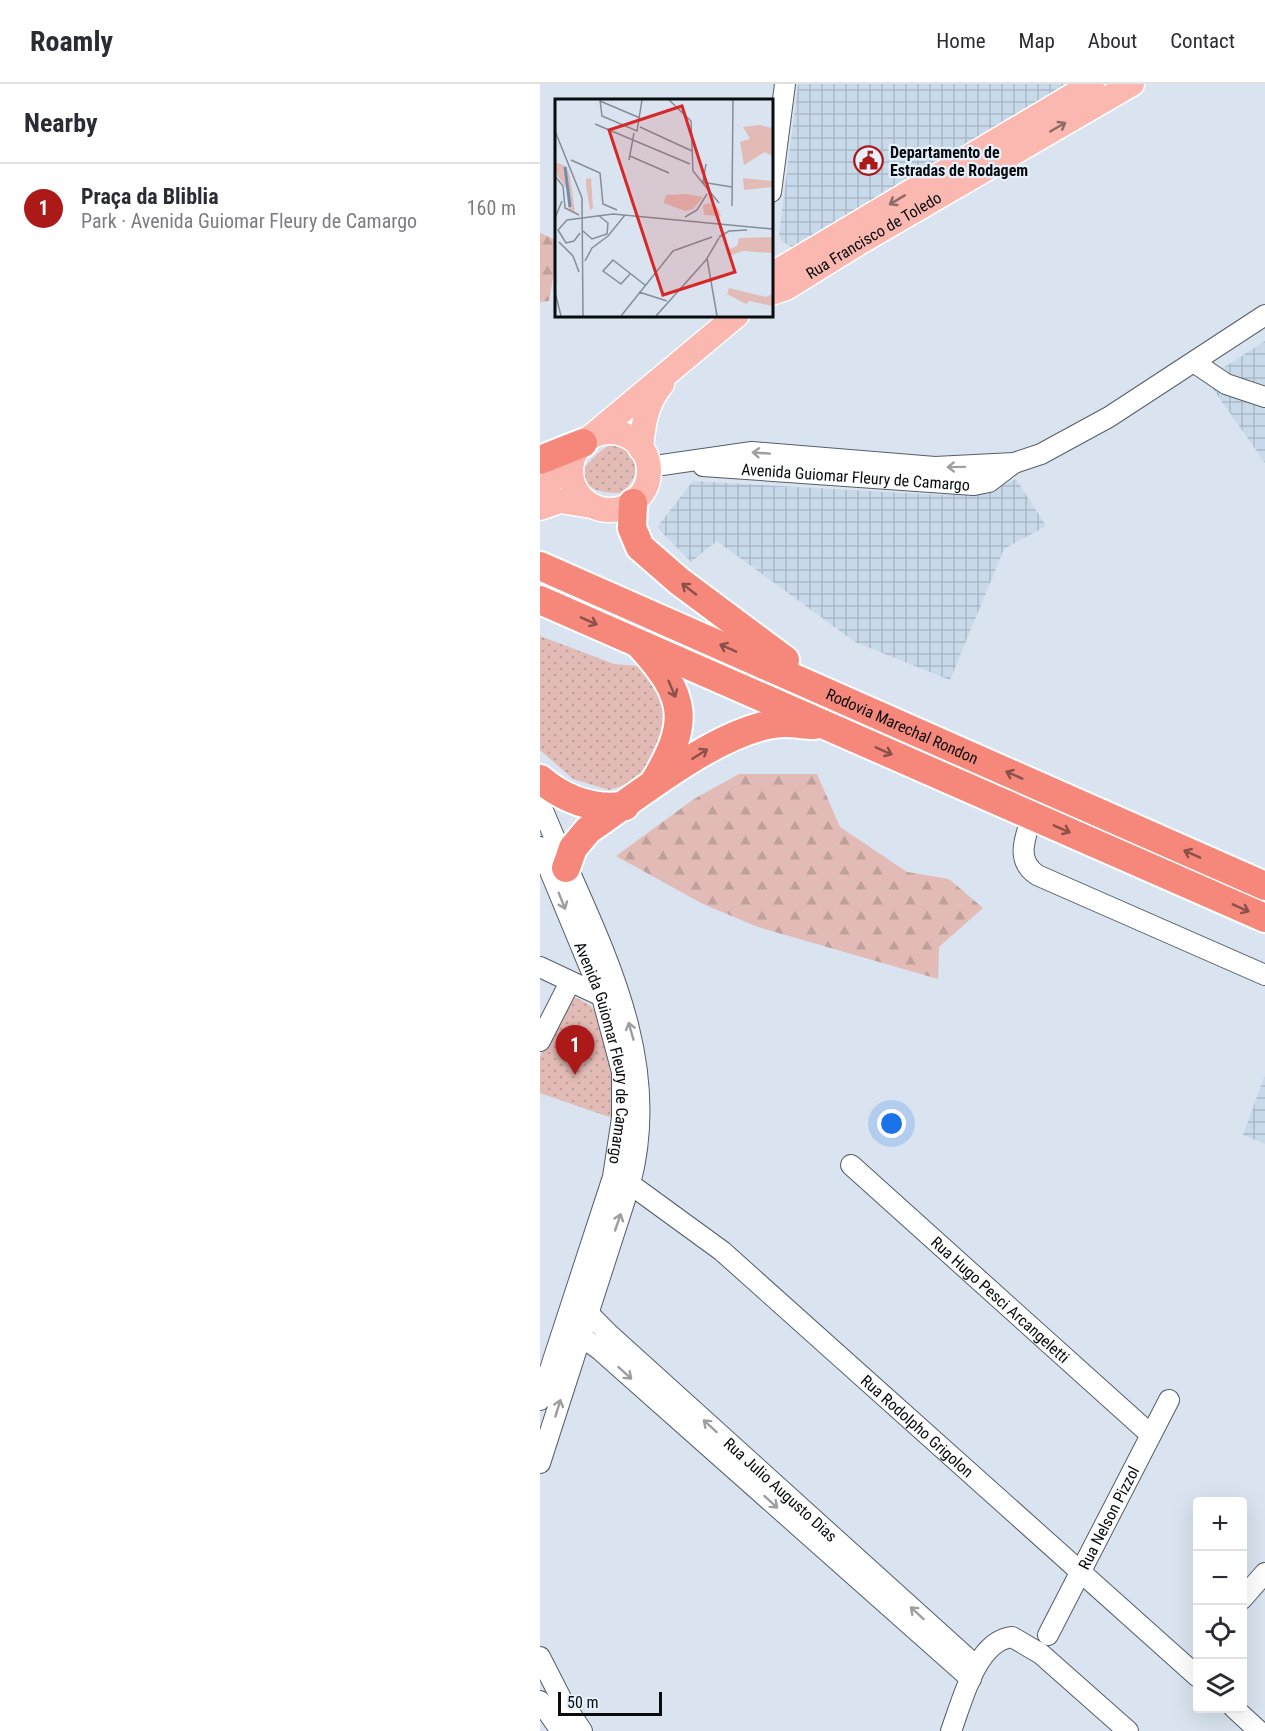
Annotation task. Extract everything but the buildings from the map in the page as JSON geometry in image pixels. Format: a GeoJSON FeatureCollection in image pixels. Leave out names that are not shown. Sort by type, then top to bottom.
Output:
{"type":"FeatureCollection","features":[{"type":"Feature","properties":{"kind":"highway"},"geometry":{"type":"LineString","coordinates":[[540,460],[582,447]]}},
{"type":"Feature","properties":{"kind":"highway"},"geometry":{"type":"LineString","coordinates":[[633,502],[632,528],[640,547],[679,581],[740,628],[839,696]]}},
{"type":"Feature","properties":{"kind":"highway","name":"Rodovia Marechal Rondon"},"geometry":{"type":"LineString","coordinates":[[540,566],[839,696],[1265,886]]}},
{"type":"Feature","properties":{"kind":"highway","name":"Rodovia Marechal Rondon"},"geometry":{"type":"LineString","coordinates":[[540,600],[1265,918]]}},
{"type":"Feature","properties":{"kind":"highway"},"geometry":{"type":"LineString","coordinates":[[638,643],[667,677],[675,692],[679,711],[679,732],[652,786]]}},
{"type":"Feature","properties":{"kind":"highway"},"geometry":{"type":"LineString","coordinates":[[566,868],[578,839],[703,752],[756,728],[785,723],[830,727]]}},
{"type":"Feature","properties":{"kind":"highway"},"geometry":{"type":"LineString","coordinates":[[540,779],[561,795],[578,802],[608,808],[625,806]]}},
{"type":"Feature","properties":{"kind":"main road","name":"Rua Francisco de Toledo"},"geometry":{"type":"LineString","coordinates":[[772,274],[1092,84]]}},
{"type":"Feature","properties":{"kind":"main road","name":"Rua Francisco de Toledo"},"geometry":{"type":"LineString","coordinates":[[772,293],[786,288],[857,243],[1132,84]]}},
{"type":"Feature","properties":{"kind":"main road"},"geometry":{"type":"LineString","coordinates":[[540,492],[582,447],[737,316]]}},
{"type":"Feature","properties":{"kind":"main road"},"geometry":{"type":"LineString","coordinates":[[540,508],[560,501],[606,510],[620,509],[633,502],[642,493],[648,480],[643,424],[653,394],[673,372]]}},
{"type":"Feature","properties":{"kind":"main road"},"geometry":{"type":"LineString","coordinates":[[582,447],[619,434],[627,437],[645,458]]}},
{"type":"Feature","properties":{"kind":"main road"},"geometry":{"type":"LineString","coordinates":[[582,447],[572,482],[583,500],[592,506]]}},
{"type":"Feature","properties":{"kind":"street"},"geometry":{"type":"LineString","coordinates":[[772,184],[785,84]]}},
{"type":"Feature","properties":{"kind":"street","name":"Avenida Guiomar Fleury de Camargo"},"geometry":{"type":"LineString","coordinates":[[645,458],[712,467],[818,466],[974,484],[989,482],[1014,463],[1041,454],[1072,439],[1195,363],[1265,315]]}},
{"type":"Feature","properties":{"kind":"street"},"geometry":{"type":"LineString","coordinates":[[1195,363],[1226,384],[1265,397]]}},
{"type":"Feature","properties":{"kind":"street"},"geometry":{"type":"LineString","coordinates":[[540,803],[622,1002],[633,1038],[640,1076],[641,1118],[630,1184],[588,1311],[572,1330],[540,1463]]}},
{"type":"Feature","properties":{"kind":"street"},"geometry":{"type":"LineString","coordinates":[[1032,816],[1024,840],[1023,861],[1036,876],[1265,975]]}},
{"type":"Feature","properties":{"kind":"street","name":"Avenida Guiomar Fleury de Camargo"},"geometry":{"type":"LineString","coordinates":[[540,847],[602,998],[621,1072],[622,1118],[613,1177],[573,1299],[572,1330],[540,1400]]}},
{"type":"Feature","properties":{"kind":"street"},"geometry":{"type":"LineString","coordinates":[[540,967],[602,998],[622,1002]]}},
{"type":"Feature","properties":{"kind":"street"},"geometry":{"type":"LineString","coordinates":[[540,1041],[570,982]]}},
{"type":"Feature","properties":{"kind":"street","name":"Rua Hugo Pesci Arcangeletti"},"geometry":{"type":"LineString","coordinates":[[851,1165],[1150,1434]]}},
{"type":"Feature","properties":{"kind":"street","name":"Rua Rodolpho Grigolon"},"geometry":{"type":"LineString","coordinates":[[630,1184],[722,1251],[1080,1570],[1193,1665]]}},
{"type":"Feature","properties":{"kind":"street","name":"Rua Julio Augusto Dias"},"geometry":{"type":"LineString","coordinates":[[573,1299],[974,1673]]}},
{"type":"Feature","properties":{"kind":"street","name":"Rua Julio Augusto Dias"},"geometry":{"type":"LineString","coordinates":[[572,1330],[974,1673]]}},
{"type":"Feature","properties":{"kind":"street","name":"Rua Nelson Pizzol"},"geometry":{"type":"LineString","coordinates":[[1048,1635],[1169,1400]]}},
{"type":"Feature","properties":{"kind":"street"},"geometry":{"type":"LineString","coordinates":[[1247,1593],[1265,1573]]}},
{"type":"Feature","properties":{"kind":"street"},"geometry":{"type":"LineString","coordinates":[[951,1731],[974,1673],[996,1642],[1012,1636],[1041,1654],[1128,1731]]}},
{"type":"Feature","properties":{"kind":"street"},"geometry":{"type":"LineString","coordinates":[[540,1656],[564,1704],[582,1731]]}},
{"type":"Feature","properties":{"kind":"street"},"geometry":{"type":"LineString","coordinates":[[540,1701],[561,1731]]}},
{"type":"Feature","properties":{"kind":"street"},"geometry":{"type":"LineString","coordinates":[[1239,1713],[1259,1731]]}},
{"type":"Feature","properties":{"kind":"shaded area","name":"Departamento de Estradas de Rodagem"},"geometry":{"type":"Polygon","coordinates":[[[798,84],[1081,84],[804,244],[792,247],[782,241],[779,235],[798,84]]]}},
{"type":"Feature","properties":{"kind":"shaded area"},"geometry":{"type":"Polygon","coordinates":[[[1265,341],[1265,463],[1206,379],[1265,341]]]}},
{"type":"Feature","properties":{"kind":"shaded area"},"geometry":{"type":"Polygon","coordinates":[[[1016,479],[1046,526],[1004,549],[950,680],[855,642],[717,541],[691,562],[657,527],[693,481],[941,495],[989,492],[1016,479]]]}},
{"type":"Feature","properties":{"kind":"shaded area"},"geometry":{"type":"Polygon","coordinates":[[[1265,1075],[1265,1144],[1243,1135],[1265,1075]]]}},
{"type":"Feature","properties":{"kind":"green space"},"geometry":{"type":"Polygon","coordinates":[[[540,233],[555,240],[555,266],[549,301],[540,302],[540,233]]]}},
{"type":"Feature","properties":{"kind":"green space"},"geometry":{"type":"Polygon","coordinates":[[[622,442],[635,452],[636,470],[630,484],[622,493],[597,490],[587,483],[581,471],[604,448],[622,442]]]}},
{"type":"Feature","properties":{"kind":"green space"},"geometry":{"type":"Polygon","coordinates":[[[540,636],[614,664],[637,666],[655,685],[665,715],[666,738],[639,781],[609,790],[573,779],[540,750],[540,636]]]}},
{"type":"Feature","properties":{"kind":"green space"},"geometry":{"type":"Polygon","coordinates":[[[739,774],[817,774],[840,827],[907,872],[949,879],[983,908],[939,947],[938,979],[758,927],[703,904],[616,856],[694,799],[739,774]]]}},
{"type":"Feature","properties":{"kind":"green space"},"geometry":{"type":"Polygon","coordinates":[[[570,996],[589,1005],[599,1019],[610,1063],[615,1119],[540,1093],[540,1057],[570,996]]]}},
{"type":"Feature","properties":{"kind":"place","name":"Departamento de Estradas de Rodagem"},"geometry":{"type":"Point","coordinates":[869,161]}},
{"type":"Feature","properties":{"kind":"place","name":"Praça da Bliblia"},"geometry":{"type":"Point","coordinates":[575,1075]}}]}
